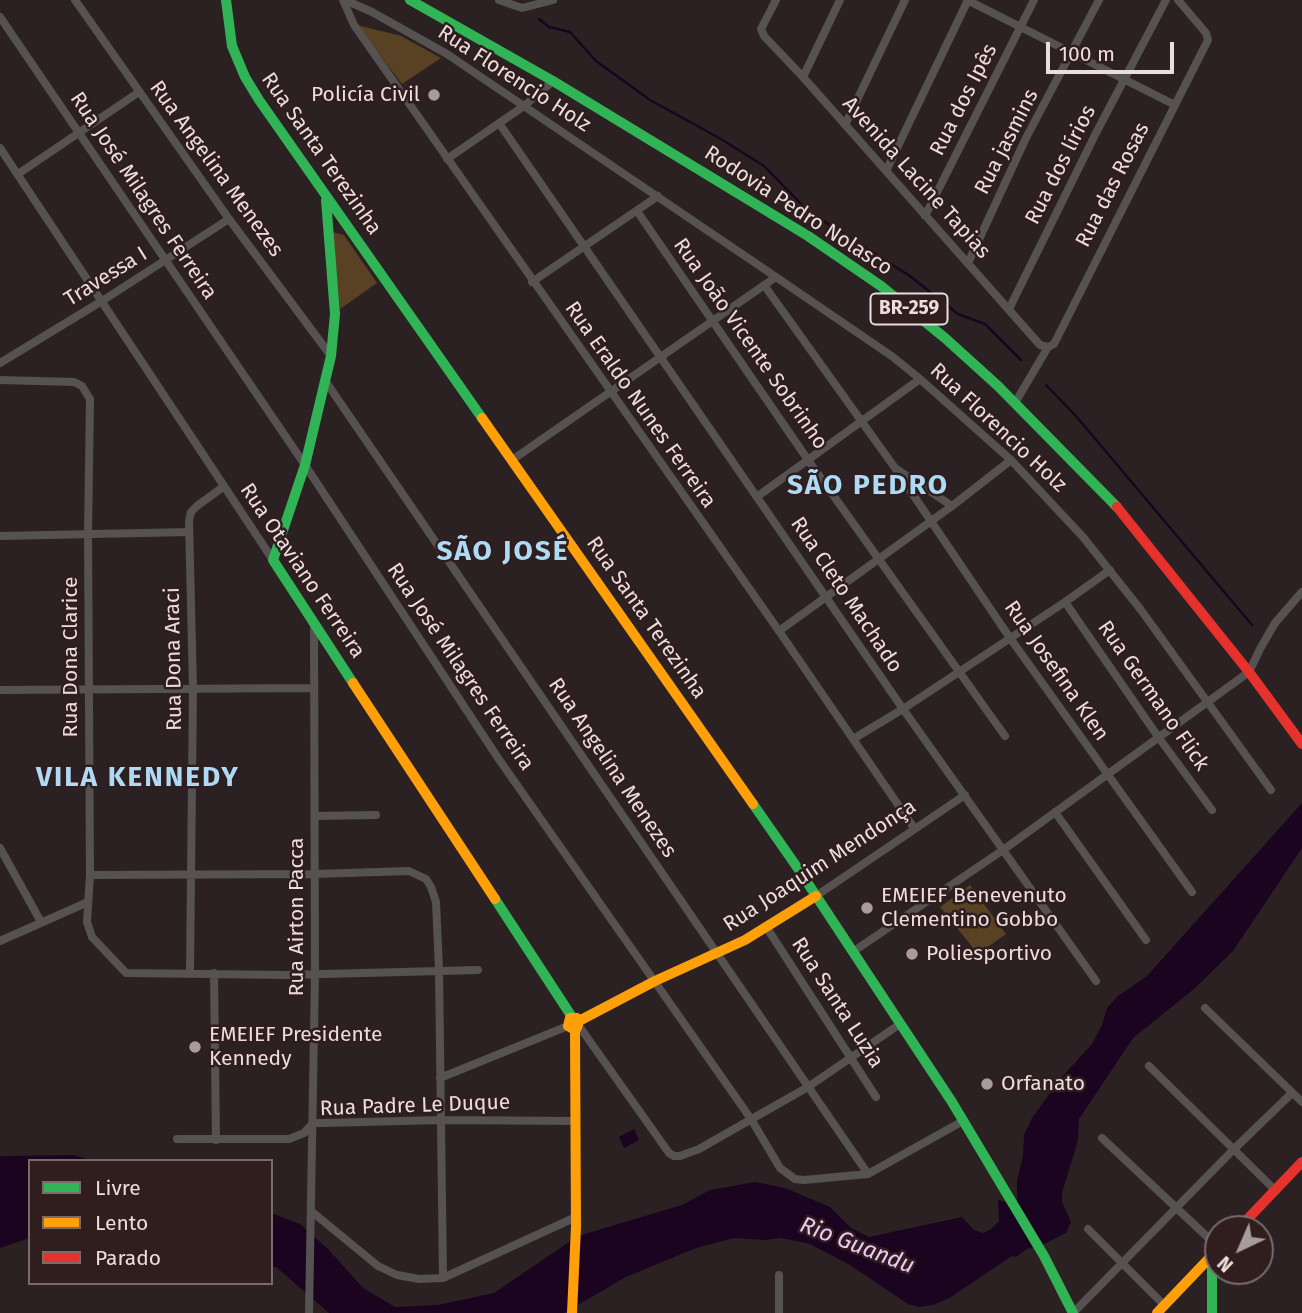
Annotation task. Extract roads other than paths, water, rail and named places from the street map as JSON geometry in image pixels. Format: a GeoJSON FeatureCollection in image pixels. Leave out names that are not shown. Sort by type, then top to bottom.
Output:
{"type":"FeatureCollection","features":[{"type":"Feature","properties":{"kind":"main road","name":"Rodovia Pedro Nolasco"},"geometry":{"type":"LineString","coordinates":[[410,0],[553,81],[808,236],[870,279],[945,338],[1015,403],[1113,502],[1250,672],[1302,744]]}},
{"type":"Feature","properties":{"kind":"main road","name":"Rua Santa Terezinha"},"geometry":{"type":"LineString","coordinates":[[227,1],[232,46],[245,77],[853,951],[963,1121],[1044,1255],[1073,1313]]}},
{"type":"Feature","properties":{"kind":"main road"},"geometry":{"type":"LineString","coordinates":[[273,560],[305,465],[331,356],[335,314],[326,197]]}},
{"type":"Feature","properties":{"kind":"main road"},"geometry":{"type":"LineString","coordinates":[[329,227],[346,225]]}},
{"type":"Feature","properties":{"kind":"main road","name":"Rua Otaviano Ferreira"},"geometry":{"type":"LineString","coordinates":[[273,560],[446,820],[575,1024]]}},
{"type":"Feature","properties":{"kind":"main road","name":"Rua Joaquim Mendonça"},"geometry":{"type":"LineString","coordinates":[[575,1024],[655,981],[718,954],[767,928],[816,896]]}},
{"type":"Feature","properties":{"kind":"main road"},"geometry":{"type":"LineString","coordinates":[[572,1313],[576,1222],[575,1024]]}},
{"type":"Feature","properties":{"kind":"main road"},"geometry":{"type":"LineString","coordinates":[[1252,1215],[1302,1162]]}},
{"type":"Feature","properties":{"kind":"main road"},"geometry":{"type":"LineString","coordinates":[[1160,1309],[1204,1263]]}},
{"type":"Feature","properties":{"kind":"main road"},"geometry":{"type":"LineString","coordinates":[[1212,1313],[1214,1285]]}},
{"type":"Feature","properties":{"kind":"street","name":"Rua Angelina Menezes"},"geometry":{"type":"LineString","coordinates":[[75,0],[229,219],[331,356]]}},
{"type":"Feature","properties":{"kind":"street","name":"Rua Florencio Holz"},"geometry":{"type":"LineString","coordinates":[[344,0],[427,42],[658,196],[893,357],[920,379],[1012,460],[1051,500],[1141,610],[1271,790]]}},
{"type":"Feature","properties":{"kind":"street","name":"Rua Eraldo Nunes Ferreira"},"geometry":{"type":"LineString","coordinates":[[344,0],[354,25],[914,828]]}},
{"type":"Feature","properties":{"kind":"street"},"geometry":{"type":"LineString","coordinates":[[499,0],[522,8],[553,0]]}},
{"type":"Feature","properties":{"kind":"street","name":"Avenida Lacine Tapias"},"geometry":{"type":"LineString","coordinates":[[776,0],[761,29],[767,40],[803,77],[1040,345],[1048,347]]}},
{"type":"Feature","properties":{"kind":"street"},"geometry":{"type":"LineString","coordinates":[[803,77],[840,0]]}},
{"type":"Feature","properties":{"kind":"street"},"geometry":{"type":"LineString","coordinates":[[845,125],[905,0]]}},
{"type":"Feature","properties":{"kind":"street"},"geometry":{"type":"LineString","coordinates":[[886,171],[967,0],[1173,104]]}},
{"type":"Feature","properties":{"kind":"street","name":"Rua dos Ipês"},"geometry":{"type":"LineString","coordinates":[[925,216],[1034,0]]}},
{"type":"Feature","properties":{"kind":"street","name":"Rua jasmins"},"geometry":{"type":"LineString","coordinates":[[968,263],[1026,138],[1099,0]]}},
{"type":"Feature","properties":{"kind":"street","name":"Rua dos lírios"},"geometry":{"type":"LineString","coordinates":[[1009,309],[1166,0]]}},
{"type":"Feature","properties":{"kind":"street","name":"Rua das Rosas"},"geometry":{"type":"LineString","coordinates":[[1015,403],[1048,347],[1054,344],[1208,36],[1178,0]]}},
{"type":"Feature","properties":{"kind":"street","name":"Rua José Milagres Ferreira"},"geometry":{"type":"LineString","coordinates":[[0,17],[305,465],[498,758],[751,1119],[780,1167],[795,1178],[813,1180],[868,1174],[963,1121]]}},
{"type":"Feature","properties":{"kind":"street"},"geometry":{"type":"LineString","coordinates":[[447,159],[524,106],[553,81]]}},
{"type":"Feature","properties":{"kind":"street"},"geometry":{"type":"LineString","coordinates":[[18,174],[139,92]]}},
{"type":"Feature","properties":{"kind":"street","name":"Rua Cleto Machado"},"geometry":{"type":"LineString","coordinates":[[499,123],[659,358],[1096,981]]}},
{"type":"Feature","properties":{"kind":"street","name":"Rua Otaviano Ferreira"},"geometry":{"type":"LineString","coordinates":[[0,148],[273,560]]}},
{"type":"Feature","properties":{"kind":"street"},"geometry":{"type":"LineString","coordinates":[[532,282],[658,196]]}},
{"type":"Feature","properties":{"kind":"street","name":"Rua João Vicente Sobrinho"},"geometry":{"type":"LineString","coordinates":[[637,211],[808,460],[1005,736]]}},
{"type":"Feature","properties":{"kind":"street","name":"Travessa I"},"geometry":{"type":"LineString","coordinates":[[0,363],[229,219]]}},
{"type":"Feature","properties":{"kind":"street"},"geometry":{"type":"LineString","coordinates":[[512,460],[776,277]]}},
{"type":"Feature","properties":{"kind":"street","name":"Rua Josefina Klen"},"geometry":{"type":"LineString","coordinates":[[764,285],[932,521],[1010,638],[1192,892]]}},
{"type":"Feature","properties":{"kind":"street"},"geometry":{"type":"LineString","coordinates":[[758,496],[920,379]]}},
{"type":"Feature","properties":{"kind":"street","name":"Rua Dona Clarice"},"geometry":{"type":"LineString","coordinates":[[0,380],[74,382],[82,386],[90,400],[89,930],[121,970],[132,974],[190,973]]}},
{"type":"Feature","properties":{"kind":"street","name":"Rua Angelina Menezes"},"geometry":{"type":"LineString","coordinates":[[326,382],[868,1174]]}},
{"type":"Feature","properties":{"kind":"street"},"geometry":{"type":"LineString","coordinates":[[779,631],[1012,460]]}},
{"type":"Feature","properties":{"kind":"street"},"geometry":{"type":"LineString","coordinates":[[895,468],[952,506]]}},
{"type":"Feature","properties":{"kind":"street","name":"Rua Dona Araci"},"geometry":{"type":"LineString","coordinates":[[190,973],[193,688],[189,532],[191,512],[223,487]]}},
{"type":"Feature","properties":{"kind":"street"},"geometry":{"type":"LineString","coordinates":[[0,536],[189,532]]}},
{"type":"Feature","properties":{"kind":"street"},"geometry":{"type":"LineString","coordinates":[[853,739],[904,709],[1110,570]]}},
{"type":"Feature","properties":{"kind":"street"},"geometry":{"type":"LineString","coordinates":[[853,951],[1003,850],[1250,672],[1275,623],[1302,592]]}},
{"type":"Feature","properties":{"kind":"street","name":"Rua Germano Flick"},"geometry":{"type":"LineString","coordinates":[[1065,602],[1212,810]]}},
{"type":"Feature","properties":{"kind":"street","name":"Rua Airton Pacca"},"geometry":{"type":"LineString","coordinates":[[309,1313],[315,974],[314,623]]}},
{"type":"Feature","properties":{"kind":"street"},"geometry":{"type":"LineString","coordinates":[[0,690],[314,688]]}},
{"type":"Feature","properties":{"kind":"street","name":"Rua Joaquim Mendonça"},"geometry":{"type":"LineString","coordinates":[[816,896],[965,795]]}},
{"type":"Feature","properties":{"kind":"street"},"geometry":{"type":"LineString","coordinates":[[1055,812],[1146,940]]}},
{"type":"Feature","properties":{"kind":"street"},"geometry":{"type":"LineString","coordinates":[[315,816],[376,815]]}},
{"type":"Feature","properties":{"kind":"street"},"geometry":{"type":"LineString","coordinates":[[0,848],[41,922]]}},
{"type":"Feature","properties":{"kind":"street"},"geometry":{"type":"LineString","coordinates":[[90,874],[315,874],[409,871],[426,879],[436,902],[439,969],[443,1278]]}},
{"type":"Feature","properties":{"kind":"street"},"geometry":{"type":"LineString","coordinates":[[0,941],[88,902]]}},
{"type":"Feature","properties":{"kind":"street","name":"Rua Santa Luzia"},"geometry":{"type":"LineString","coordinates":[[767,928],[876,1097]]}},
{"type":"Feature","properties":{"kind":"street"},"geometry":{"type":"LineString","coordinates":[[190,973],[315,974],[478,970]]}},
{"type":"Feature","properties":{"kind":"street"},"geometry":{"type":"LineString","coordinates":[[214,973],[216,1140]]}},
{"type":"Feature","properties":{"kind":"street"},"geometry":{"type":"LineString","coordinates":[[1205,1008],[1302,1102]]}},
{"type":"Feature","properties":{"kind":"street","name":"Rua Otaviano Ferreira"},"geometry":{"type":"LineString","coordinates":[[575,1024],[669,1153],[674,1156],[690,1153],[751,1119]]}},
{"type":"Feature","properties":{"kind":"street","name":"Rua Joaquim Mendonça"},"geometry":{"type":"LineString","coordinates":[[440,1078],[575,1024]]}},
{"type":"Feature","properties":{"kind":"street"},"geometry":{"type":"LineString","coordinates":[[751,1119],[808,1087],[900,1024]]}},
{"type":"Feature","properties":{"kind":"street"},"geometry":{"type":"LineString","coordinates":[[1149,1066],[1276,1191]]}},
{"type":"Feature","properties":{"kind":"street"},"geometry":{"type":"LineString","coordinates":[[1073,1313],[1292,1093]]}},
{"type":"Feature","properties":{"kind":"street","name":"Rua Padre Le Duque"},"geometry":{"type":"LineString","coordinates":[[177,1139],[289,1139],[304,1133],[313,1124],[440,1120],[574,1121]]}},
{"type":"Feature","properties":{"kind":"street"},"geometry":{"type":"LineString","coordinates":[[1102,1138],[1177,1207],[1204,1237]]}},
{"type":"Feature","properties":{"kind":"street"},"geometry":{"type":"LineString","coordinates":[[311,1211],[378,1266],[397,1275],[419,1279],[443,1278],[576,1222]]}},
{"type":"Feature","properties":{"kind":"street"},"geometry":{"type":"LineString","coordinates":[[1088,1229],[1123,1264],[1160,1309]]}},
{"type":"Feature","properties":{"kind":"street"},"geometry":{"type":"LineString","coordinates":[[779,1275],[779,1313]]}},
{"type":"Feature","properties":{"kind":"water","name":"Rio Guandu"},"geometry":{"type":"Polygon","coordinates":[[[1302,803],[1302,848],[1233,951],[1194,989],[1133,1038],[1079,1119],[1078,1140],[1062,1193],[1062,1202],[1071,1222],[1066,1233],[1040,1246],[1027,1249],[1016,1257],[1012,1256],[951,1297],[933,1305],[919,1307],[908,1304],[850,1265],[810,1244],[781,1238],[734,1238],[696,1248],[626,1277],[564,1313],[329,1313],[273,1267],[273,1214],[300,1224],[328,1249],[363,1288],[395,1307],[438,1305],[494,1293],[578,1236],[682,1205],[710,1190],[755,1182],[785,1188],[830,1207],[851,1228],[869,1237],[962,1217],[974,1230],[983,1233],[999,1221],[998,1200],[1017,1205],[1017,1181],[1023,1156],[1024,1135],[1032,1118],[1061,1078],[1092,1044],[1107,1008],[1118,996],[1147,976],[1302,803]]]}},
{"type":"Feature","properties":{"kind":"water"},"geometry":{"type":"Polygon","coordinates":[[[634,1129],[639,1140],[624,1148],[619,1137],[634,1129]]]}},
{"type":"Feature","properties":{"kind":"water"},"geometry":{"type":"Polygon","coordinates":[[[74,1155],[87,1159],[28,1159],[28,1239],[0,1248],[0,1156],[74,1155]]]}},
{"type":"Feature","properties":{"kind":"waterway"},"geometry":{"type":"LineString","coordinates":[[539,19],[549,27],[570,32],[596,61],[650,100],[764,166],[809,212],[910,276],[958,314],[985,324],[1021,360]]}},
{"type":"Feature","properties":{"kind":"waterway"},"geometry":{"type":"LineString","coordinates":[[1046,385],[1076,416],[1252,625]]}},
{"type":"Feature","properties":{"kind":"place","name":"Policía Civil"},"geometry":{"type":"Point","coordinates":[434,95]}},
{"type":"Feature","properties":{"kind":"place","name":"EMEIEF Benevenuto Clementino Gobbo"},"geometry":{"type":"Point","coordinates":[867,908]}},
{"type":"Feature","properties":{"kind":"place","name":"Poliesportivo"},"geometry":{"type":"Point","coordinates":[912,954]}},
{"type":"Feature","properties":{"kind":"place","name":"EMEIEF Presidente Kennedy"},"geometry":{"type":"Point","coordinates":[195,1047]}},
{"type":"Feature","properties":{"kind":"place","name":"Orfanato"},"geometry":{"type":"Point","coordinates":[987,1084]}},
{"type":"Feature","properties":{"kind":"district","name":"SÃO PEDRO"},"geometry":{"type":"Point","coordinates":[868,486]}},
{"type":"Feature","properties":{"kind":"district","name":"SÃO JOSÉ"},"geometry":{"type":"Point","coordinates":[503,552]}},
{"type":"Feature","properties":{"kind":"district","name":"VILA KENNEDY"},"geometry":{"type":"Point","coordinates":[138,778]}}]}
